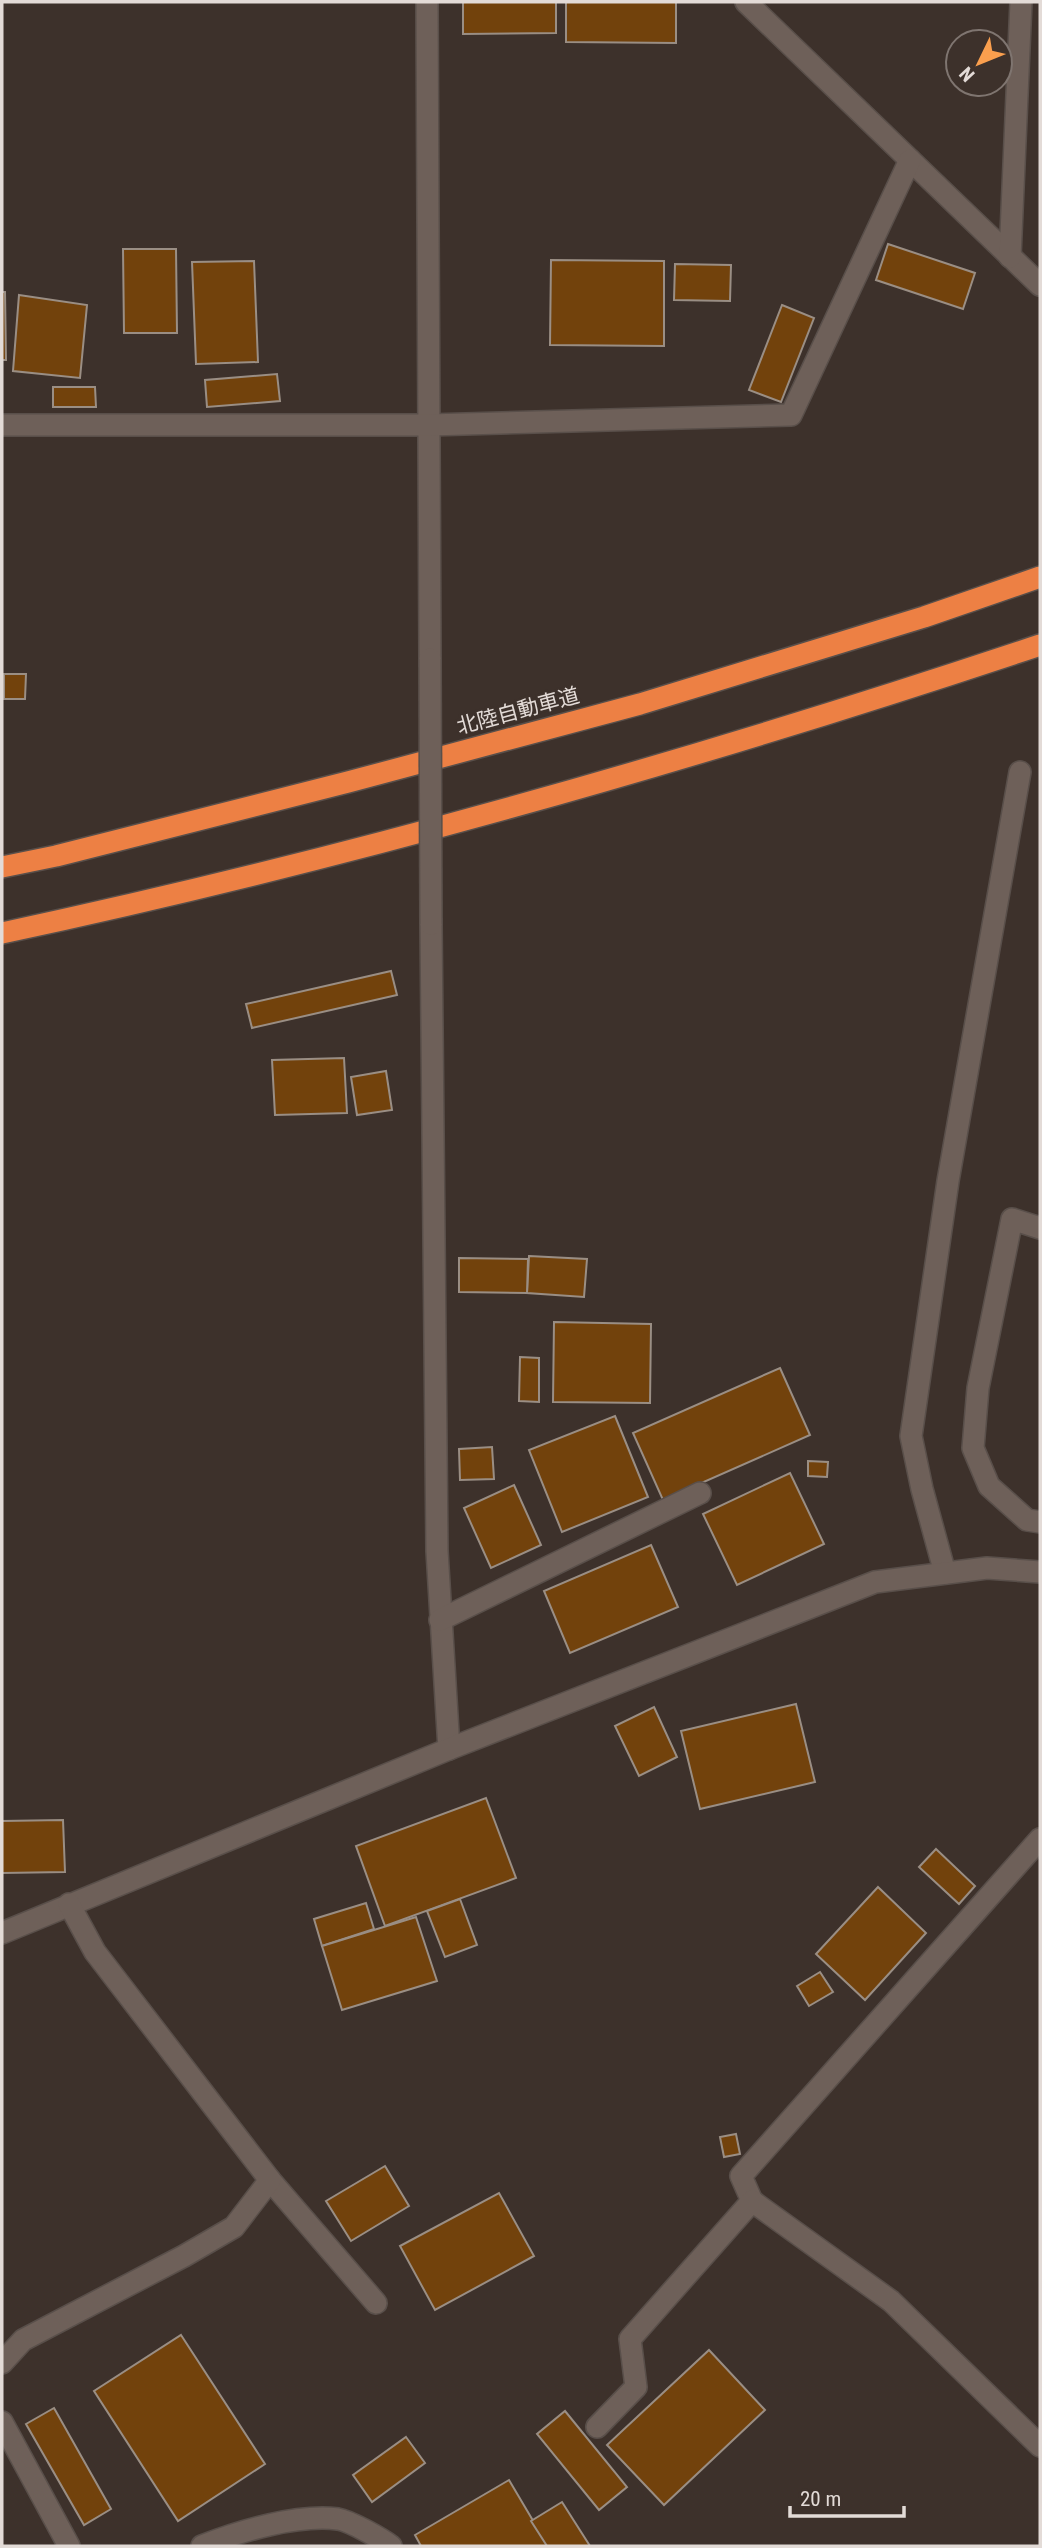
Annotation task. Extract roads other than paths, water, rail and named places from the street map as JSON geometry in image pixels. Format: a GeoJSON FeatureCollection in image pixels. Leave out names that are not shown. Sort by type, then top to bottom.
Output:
{"type":"FeatureCollection","features":[{"type":"Feature","properties":{"kind":"highway","name":"北陸自動車道"},"geometry":{"type":"LineString","coordinates":[[2,867],[56,856],[348,782],[640,705],[924,617],[1040,577]]}},
{"type":"Feature","properties":{"kind":"highway"},"geometry":{"type":"LineString","coordinates":[[2,933],[352,851],[646,770],[1040,645]]}},
{"type":"Feature","properties":{"kind":"street"},"geometry":{"type":"LineString","coordinates":[[427,2],[431,924],[440,1620],[449,1749]]}},
{"type":"Feature","properties":{"kind":"street"},"geometry":{"type":"LineString","coordinates":[[746,2],[1040,285]]}},
{"type":"Feature","properties":{"kind":"street"},"geometry":{"type":"LineString","coordinates":[[1010,257],[1021,2]]}},
{"type":"Feature","properties":{"kind":"street"},"geometry":{"type":"LineString","coordinates":[[2,425],[429,425],[791,415],[910,160]]}},
{"type":"Feature","properties":{"kind":"street"},"geometry":{"type":"LineString","coordinates":[[945,1573],[911,1436],[948,1181],[1020,772]]}},
{"type":"Feature","properties":{"kind":"street"},"geometry":{"type":"LineString","coordinates":[[1040,1228],[1012,1219],[978,1388],[973,1447],[989,1486],[1027,1520],[1040,1522]]}},
{"type":"Feature","properties":{"kind":"street"},"geometry":{"type":"LineString","coordinates":[[440,1620],[700,1493]]}},
{"type":"Feature","properties":{"kind":"street"},"geometry":{"type":"LineString","coordinates":[[2,1933],[449,1749],[875,1582],[987,1568],[1040,1572]]}},
{"type":"Feature","properties":{"kind":"street"},"geometry":{"type":"LineString","coordinates":[[1040,1839],[741,2176],[752,2201],[891,2301],[1040,2446]]}},
{"type":"Feature","properties":{"kind":"street"},"geometry":{"type":"LineString","coordinates":[[69,1904],[95,1952],[270,2180],[376,2303]]}},
{"type":"Feature","properties":{"kind":"street"},"geometry":{"type":"LineString","coordinates":[[2,2363],[23,2340],[234,2227],[270,2180]]}},
{"type":"Feature","properties":{"kind":"street"},"geometry":{"type":"LineString","coordinates":[[597,2427],[636,2387],[630,2340],[752,2201]]}},
{"type":"Feature","properties":{"kind":"street"},"geometry":{"type":"LineString","coordinates":[[2,2422],[69,2546]]}},
{"type":"Feature","properties":{"kind":"street"},"geometry":{"type":"LineString","coordinates":[[202,2546],[226,2536],[300,2519],[341,2519],[391,2546]]}}]}
